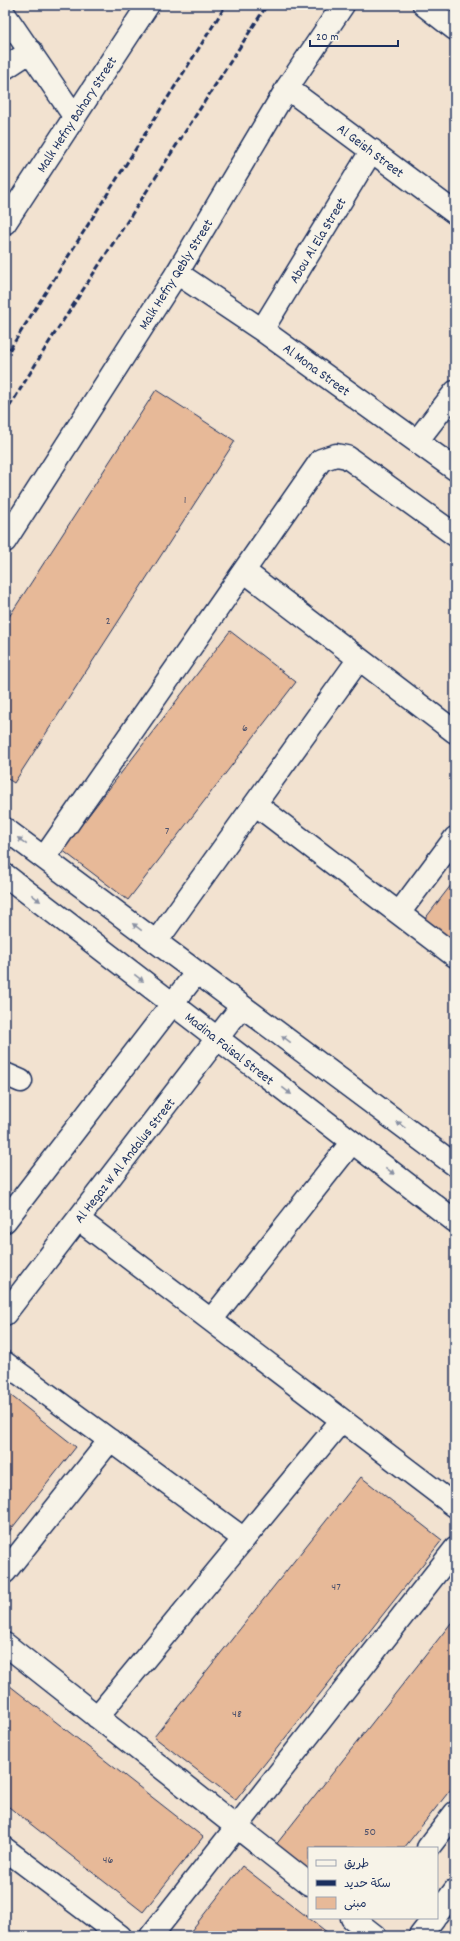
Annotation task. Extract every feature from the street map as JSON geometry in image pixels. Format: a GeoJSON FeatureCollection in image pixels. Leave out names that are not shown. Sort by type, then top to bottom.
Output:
{"type":"FeatureCollection","features":[{"type":"Feature","properties":{"kind":"street","name":"Malk Hefny Bahary Street"},"geometry":{"type":"LineString","coordinates":[[5,224],[74,116],[148,5]]}},
{"type":"Feature","properties":{"kind":"street","name":"Malk Hefny Qebly Street"},"geometry":{"type":"LineString","coordinates":[[5,541],[177,273],[287,88],[343,5]]}},
{"type":"Feature","properties":{"kind":"street"},"geometry":{"type":"LineString","coordinates":[[424,5],[455,29]]}},
{"type":"Feature","properties":{"kind":"street"},"geometry":{"type":"LineString","coordinates":[[5,15],[74,116]]}},
{"type":"Feature","properties":{"kind":"street"},"geometry":{"type":"LineString","coordinates":[[5,68],[31,51]]}},
{"type":"Feature","properties":{"kind":"street","name":"Al Geish Street"},"geometry":{"type":"LineString","coordinates":[[287,88],[455,213]]}},
{"type":"Feature","properties":{"kind":"street","name":"Abou Al Ela Street"},"geometry":{"type":"LineString","coordinates":[[262,330],[372,150]]}},
{"type":"Feature","properties":{"kind":"street","name":"Al Mona Street"},"geometry":{"type":"LineString","coordinates":[[177,273],[262,330],[455,469]]}},
{"type":"Feature","properties":{"kind":"street"},"geometry":{"type":"LineString","coordinates":[[417,441],[455,392]]}},
{"type":"Feature","properties":{"kind":"street"},"geometry":{"type":"LineString","coordinates":[[44,858],[322,460],[336,455],[347,457],[455,535]]}},
{"type":"Feature","properties":{"kind":"street"},"geometry":{"type":"LineString","coordinates":[[244,571],[455,732]]}},
{"type":"Feature","properties":{"kind":"street"},"geometry":{"type":"LineString","coordinates":[[156,942],[359,659]]}},
{"type":"Feature","properties":{"kind":"street"},"geometry":{"type":"LineString","coordinates":[[255,804],[455,956]]}},
{"type":"Feature","properties":{"kind":"street"},"geometry":{"type":"LineString","coordinates":[[5,829],[455,1165]]}},
{"type":"Feature","properties":{"kind":"street"},"geometry":{"type":"LineString","coordinates":[[399,913],[455,838]]}},
{"type":"Feature","properties":{"kind":"street","name":"Madina Faisal Street"},"geometry":{"type":"LineString","coordinates":[[5,875],[455,1221]]}},
{"type":"Feature","properties":{"kind":"street"},"geometry":{"type":"LineString","coordinates":[[5,1221],[197,972]]}},
{"type":"Feature","properties":{"kind":"street","name":"Al Hegaz W Al Andalus Street"},"geometry":{"type":"LineString","coordinates":[[5,1314],[242,1006]]}},
{"type":"Feature","properties":{"kind":"street"},"geometry":{"type":"LineString","coordinates":[[211,1320],[352,1142]]}},
{"type":"Feature","properties":{"kind":"street"},"geometry":{"type":"LineString","coordinates":[[78,1219],[455,1506]]}},
{"type":"Feature","properties":{"kind":"street"},"geometry":{"type":"LineString","coordinates":[[5,1363],[244,1539]]}},
{"type":"Feature","properties":{"kind":"street"},"geometry":{"type":"LineString","coordinates":[[97,1717],[342,1420]]}},
{"type":"Feature","properties":{"kind":"street"},"geometry":{"type":"LineString","coordinates":[[5,1572],[110,1440]]}},
{"type":"Feature","properties":{"kind":"street"},"geometry":{"type":"LineString","coordinates":[[150,1936],[455,1549]]}},
{"type":"Feature","properties":{"kind":"street"},"geometry":{"type":"LineString","coordinates":[[5,1644],[308,1883]]}},
{"type":"Feature","properties":{"kind":"street"},"geometry":{"type":"LineString","coordinates":[[429,1847],[455,1812]]}},
{"type":"Feature","properties":{"kind":"street"},"geometry":{"type":"LineString","coordinates":[[5,1850],[120,1936]]}},
{"type":"Feature","properties":{"kind":"street"},"geometry":{"type":"LineString","coordinates":[[438,1913],[455,1890]]}},
{"type":"Feature","properties":{"kind":"street"},"geometry":{"type":"LineString","coordinates":[[420,1936],[433,1919]]}},
{"type":"Feature","properties":{"kind":"building"},"geometry":{"type":"Polygon","coordinates":[[[156,390],[235,441],[14,783],[5,777],[5,623],[156,390]]]}},
{"type":"Feature","properties":{"kind":"building"},"geometry":{"type":"Polygon","coordinates":[[[230,631],[296,682],[128,900],[62,850],[230,631]]]}},
{"type":"Feature","properties":{"kind":"building"},"geometry":{"type":"Polygon","coordinates":[[[455,880],[455,943],[424,920],[455,880]]]}},
{"type":"Feature","properties":{"kind":"building"},"geometry":{"type":"Polygon","coordinates":[[[5,1391],[76,1447],[5,1537],[5,1391]]]}},
{"type":"Feature","properties":{"kind":"building"},"geometry":{"type":"Polygon","coordinates":[[[361,1477],[442,1540],[236,1800],[154,1737],[361,1477]]]}},
{"type":"Feature","properties":{"kind":"building"},"geometry":{"type":"Polygon","coordinates":[[[455,1618],[455,1784],[405,1847],[308,1847],[308,1880],[271,1851],[455,1618]]]}},
{"type":"Feature","properties":{"kind":"building"},"geometry":{"type":"Polygon","coordinates":[[[5,1682],[203,1837],[143,1912],[5,1804],[5,1682]]]}},
{"type":"Feature","properties":{"kind":"building"},"geometry":{"type":"Polygon","coordinates":[[[242,1866],[308,1917],[308,1919],[328,1933],[325,1936],[187,1936],[242,1866]]]}},
{"type":"Feature","properties":{"kind":"railway"},"geometry":{"type":"LineString","coordinates":[[5,357],[226,5]]}},
{"type":"Feature","properties":{"kind":"railway"},"geometry":{"type":"LineString","coordinates":[[5,414],[48,344],[267,5]]}}]}
